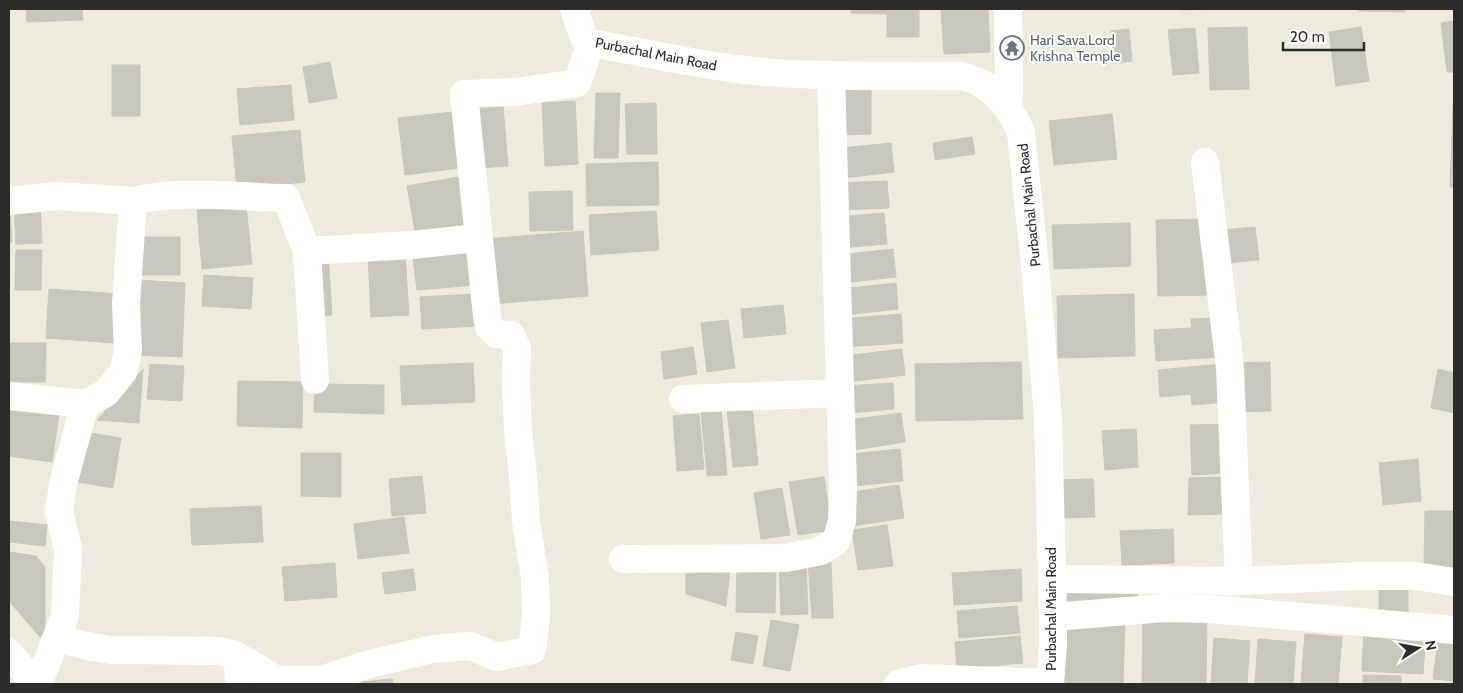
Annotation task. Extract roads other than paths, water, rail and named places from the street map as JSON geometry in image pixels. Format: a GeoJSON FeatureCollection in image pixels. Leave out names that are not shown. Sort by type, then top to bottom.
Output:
{"type":"FeatureCollection","features":[{"type":"Feature","properties":{"kind":"street","name":"Purbachal Main Road"},"geometry":{"type":"LineString","coordinates":[[574,9],[584,38],[592,43],[722,67],[831,75],[961,76],[984,85],[1008,109],[1021,133],[1048,417],[1054,645],[1050,684]]}},
{"type":"Feature","properties":{"kind":"street"},"geometry":{"type":"LineString","coordinates":[[1008,9],[1008,109]]}},
{"type":"Feature","properties":{"kind":"street"},"geometry":{"type":"LineString","coordinates":[[58,638],[111,650],[220,651],[238,656],[277,680],[321,680],[373,663],[433,649],[470,646],[497,657],[532,650],[536,617],[535,578],[526,521],[518,430],[517,349],[511,335],[496,334],[489,327],[464,94],[515,92],[577,83],[592,43]]}},
{"type":"Feature","properties":{"kind":"street"},"geometry":{"type":"LineString","coordinates":[[623,559],[786,558],[821,551],[836,541],[842,521],[831,75]]}},
{"type":"Feature","properties":{"kind":"street"},"geometry":{"type":"LineString","coordinates":[[1205,162],[1230,368],[1239,581]]}},
{"type":"Feature","properties":{"kind":"street"},"geometry":{"type":"LineString","coordinates":[[9,201],[58,196],[133,201],[144,198],[194,194],[286,198],[307,252],[315,380]]}},
{"type":"Feature","properties":{"kind":"street"},"geometry":{"type":"LineString","coordinates":[[9,396],[85,404],[106,393],[123,372],[128,351],[126,304],[133,201]]}},
{"type":"Feature","properties":{"kind":"street"},"geometry":{"type":"LineString","coordinates":[[307,252],[412,245],[478,238]]}},
{"type":"Feature","properties":{"kind":"street"},"geometry":{"type":"LineString","coordinates":[[683,399],[840,393]]}},
{"type":"Feature","properties":{"kind":"street"},"geometry":{"type":"LineString","coordinates":[[9,653],[36,684],[58,638],[65,616],[68,548],[58,511],[63,484],[85,404]]}},
{"type":"Feature","properties":{"kind":"street"},"geometry":{"type":"LineString","coordinates":[[1052,579],[1239,581],[1362,576],[1416,576],[1454,582]]}},
{"type":"Feature","properties":{"kind":"street"},"geometry":{"type":"LineString","coordinates":[[1053,617],[1164,608],[1209,608],[1454,630]]}},
{"type":"Feature","properties":{"kind":"street"},"geometry":{"type":"LineString","coordinates":[[238,656],[239,684]]}},
{"type":"Feature","properties":{"kind":"street"},"geometry":{"type":"LineString","coordinates":[[898,684],[922,678],[1050,684]]}},
{"type":"Feature","properties":{"kind":"place","name":"Hari Sava.Lord Krishna Temple"},"geometry":{"type":"Point","coordinates":[1012,48]}}]}
